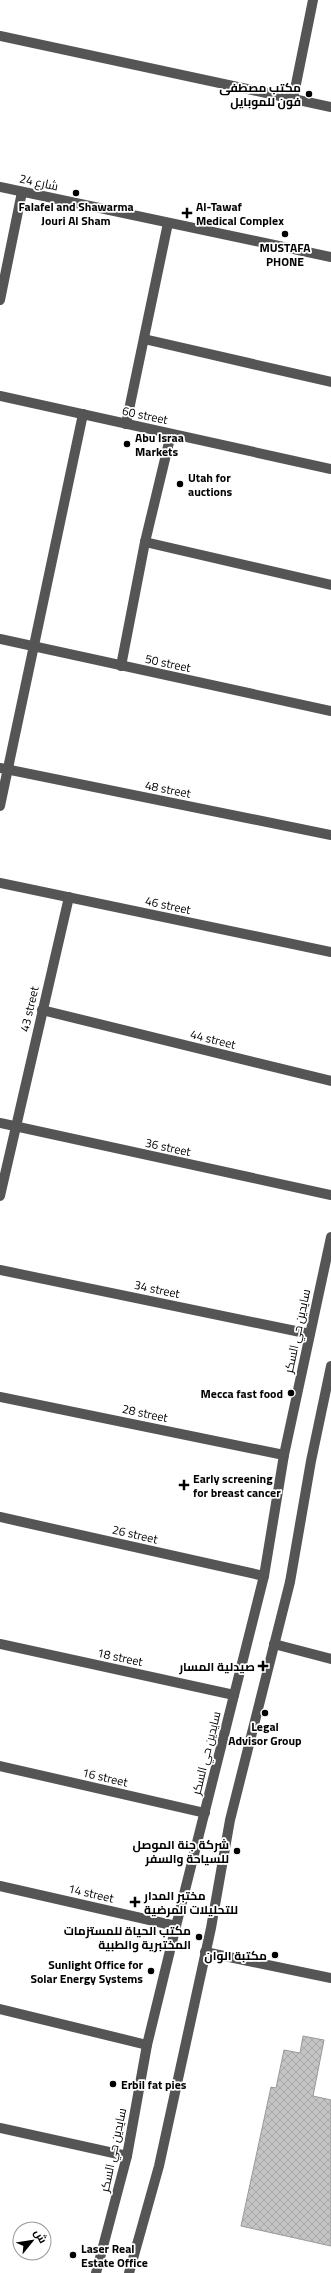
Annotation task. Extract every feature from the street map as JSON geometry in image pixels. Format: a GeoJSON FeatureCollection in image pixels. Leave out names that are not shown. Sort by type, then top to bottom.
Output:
{"type":"FeatureCollection","features":[{"type":"Feature","properties":{"kind":"street"},"geometry":{"type":"LineString","coordinates":[[292,99],[313,0]]}},
{"type":"Feature","properties":{"kind":"street"},"geometry":{"type":"LineString","coordinates":[[0,36],[331,107]]}},
{"type":"Feature","properties":{"kind":"street","name":"شارع 24"},"geometry":{"type":"LineString","coordinates":[[0,187],[331,257]]}},
{"type":"Feature","properties":{"kind":"street"},"geometry":{"type":"LineString","coordinates":[[0,300],[22,192]]}},
{"type":"Feature","properties":{"kind":"street"},"geometry":{"type":"LineString","coordinates":[[126,424],[168,223]]}},
{"type":"Feature","properties":{"kind":"street"},"geometry":{"type":"LineString","coordinates":[[144,339],[331,382]]}},
{"type":"Feature","properties":{"kind":"street","name":"60 street"},"geometry":{"type":"LineString","coordinates":[[0,398],[83,414],[331,469]]}},
{"type":"Feature","properties":{"kind":"street"},"geometry":{"type":"LineString","coordinates":[[0,806],[4,769],[33,646],[83,414]]}},
{"type":"Feature","properties":{"kind":"street"},"geometry":{"type":"LineString","coordinates":[[120,666],[145,542],[171,434]]}},
{"type":"Feature","properties":{"kind":"street"},"geometry":{"type":"LineString","coordinates":[[145,542],[331,585]]}},
{"type":"Feature","properties":{"kind":"street","name":"50 street"},"geometry":{"type":"LineString","coordinates":[[0,639],[331,711]]}},
{"type":"Feature","properties":{"kind":"street","name":"48 street"},"geometry":{"type":"LineString","coordinates":[[4,769],[331,835]]}},
{"type":"Feature","properties":{"kind":"street","name":"46 street"},"geometry":{"type":"LineString","coordinates":[[0,882],[331,952]]}},
{"type":"Feature","properties":{"kind":"street","name":"43 street"},"geometry":{"type":"LineString","coordinates":[[0,1196],[69,897]]}},
{"type":"Feature","properties":{"kind":"street","name":"44 street"},"geometry":{"type":"LineString","coordinates":[[42,1010],[331,1081]]}},
{"type":"Feature","properties":{"kind":"street","name":"36 street"},"geometry":{"type":"LineString","coordinates":[[0,1123],[331,1195]]}},
{"type":"Feature","properties":{"kind":"street","name":"سايدين حي السكر"},"geometry":{"type":"LineString","coordinates":[[96,2273],[127,2156],[148,2045],[176,1926],[264,1576],[284,1455],[331,1237]]}},
{"type":"Feature","properties":{"kind":"street","name":"34 street"},"geometry":{"type":"LineString","coordinates":[[0,1270],[310,1334]]}},
{"type":"Feature","properties":{"kind":"street"},"geometry":{"type":"LineString","coordinates":[[130,2273],[159,2166],[205,1952],[230,1820],[290,1582],[311,1461],[331,1366]]}},
{"type":"Feature","properties":{"kind":"street","name":"28 street"},"geometry":{"type":"LineString","coordinates":[[0,1397],[284,1455]]}},
{"type":"Feature","properties":{"kind":"street","name":"26 street"},"geometry":{"type":"LineString","coordinates":[[0,1517],[264,1576]]}},
{"type":"Feature","properties":{"kind":"street","name":"18 street"},"geometry":{"type":"LineString","coordinates":[[0,1644],[234,1695]]}},
{"type":"Feature","properties":{"kind":"street"},"geometry":{"type":"LineString","coordinates":[[274,1644],[331,1658]]}},
{"type":"Feature","properties":{"kind":"street","name":"16 street"},"geometry":{"type":"LineString","coordinates":[[0,1766],[205,1813]]}},
{"type":"Feature","properties":{"kind":"street","name":"14 street"},"geometry":{"type":"LineString","coordinates":[[0,1886],[176,1926]]}},
{"type":"Feature","properties":{"kind":"street"},"geometry":{"type":"LineString","coordinates":[[205,1952],[331,1978]]}},
{"type":"Feature","properties":{"kind":"street"},"geometry":{"type":"LineString","coordinates":[[0,2009],[148,2045]]}},
{"type":"Feature","properties":{"kind":"street"},"geometry":{"type":"LineString","coordinates":[[0,2128],[127,2156]]}},
{"type":"Feature","properties":{"kind":"building"},"geometry":{"type":"Polygon","coordinates":[[[303,2036],[324,2040],[313,2096],[331,2100],[331,2246],[241,2226],[271,2087],[276,2088],[284,2050],[300,2053],[303,2036]]]}},
{"type":"Feature","properties":{"kind":"place","name":"مكتب مصطفى فون للموبايل"},"geometry":{"type":"Point","coordinates":[309,94]}},
{"type":"Feature","properties":{"kind":"place","name":"Falafel and Shawarma Jouri Al Sham"},"geometry":{"type":"Point","coordinates":[76,193]}},
{"type":"Feature","properties":{"kind":"place","name":"Al-Tawaf Medical Complex"},"geometry":{"type":"Point","coordinates":[187,213]}},
{"type":"Feature","properties":{"kind":"place","name":"MUSTAFA PHONE"},"geometry":{"type":"Point","coordinates":[285,234]}},
{"type":"Feature","properties":{"kind":"place","name":"Abu Israa Markets"},"geometry":{"type":"Point","coordinates":[127,444]}},
{"type":"Feature","properties":{"kind":"place","name":"Utah for auctions"},"geometry":{"type":"Point","coordinates":[180,484]}},
{"type":"Feature","properties":{"kind":"place","name":"Mecca fast food"},"geometry":{"type":"Point","coordinates":[291,1393]}},
{"type":"Feature","properties":{"kind":"place","name":"Early screening for breast cancer"},"geometry":{"type":"Point","coordinates":[184,1485]}},
{"type":"Feature","properties":{"kind":"place","name":"صيدلية المسار"},"geometry":{"type":"Point","coordinates":[263,1666]}},
{"type":"Feature","properties":{"kind":"place","name":"Legal Advisor Group"},"geometry":{"type":"Point","coordinates":[265,1713]}},
{"type":"Feature","properties":{"kind":"place","name":"شركة جنة الموصل للسياحة والسفر"},"geometry":{"type":"Point","coordinates":[237,1851]}},
{"type":"Feature","properties":{"kind":"place","name":"مختبر المدار للتحليلات المرضية"},"geometry":{"type":"Point","coordinates":[135,1902]}},
{"type":"Feature","properties":{"kind":"place","name":"مكتب الحياة للمستزمات المختبرية والطبية"},"geometry":{"type":"Point","coordinates":[199,1937]}},
{"type":"Feature","properties":{"kind":"place","name":"مكتبة الوان"},"geometry":{"type":"Point","coordinates":[275,1955]}},
{"type":"Feature","properties":{"kind":"place","name":"Sunlight Office for Solar Energy Systems"},"geometry":{"type":"Point","coordinates":[151,1971]}},
{"type":"Feature","properties":{"kind":"place","name":"Erbil fat pies"},"geometry":{"type":"Point","coordinates":[113,2084]}},
{"type":"Feature","properties":{"kind":"place","name":"Laser Real Estate Office"},"geometry":{"type":"Point","coordinates":[73,2255]}}]}
